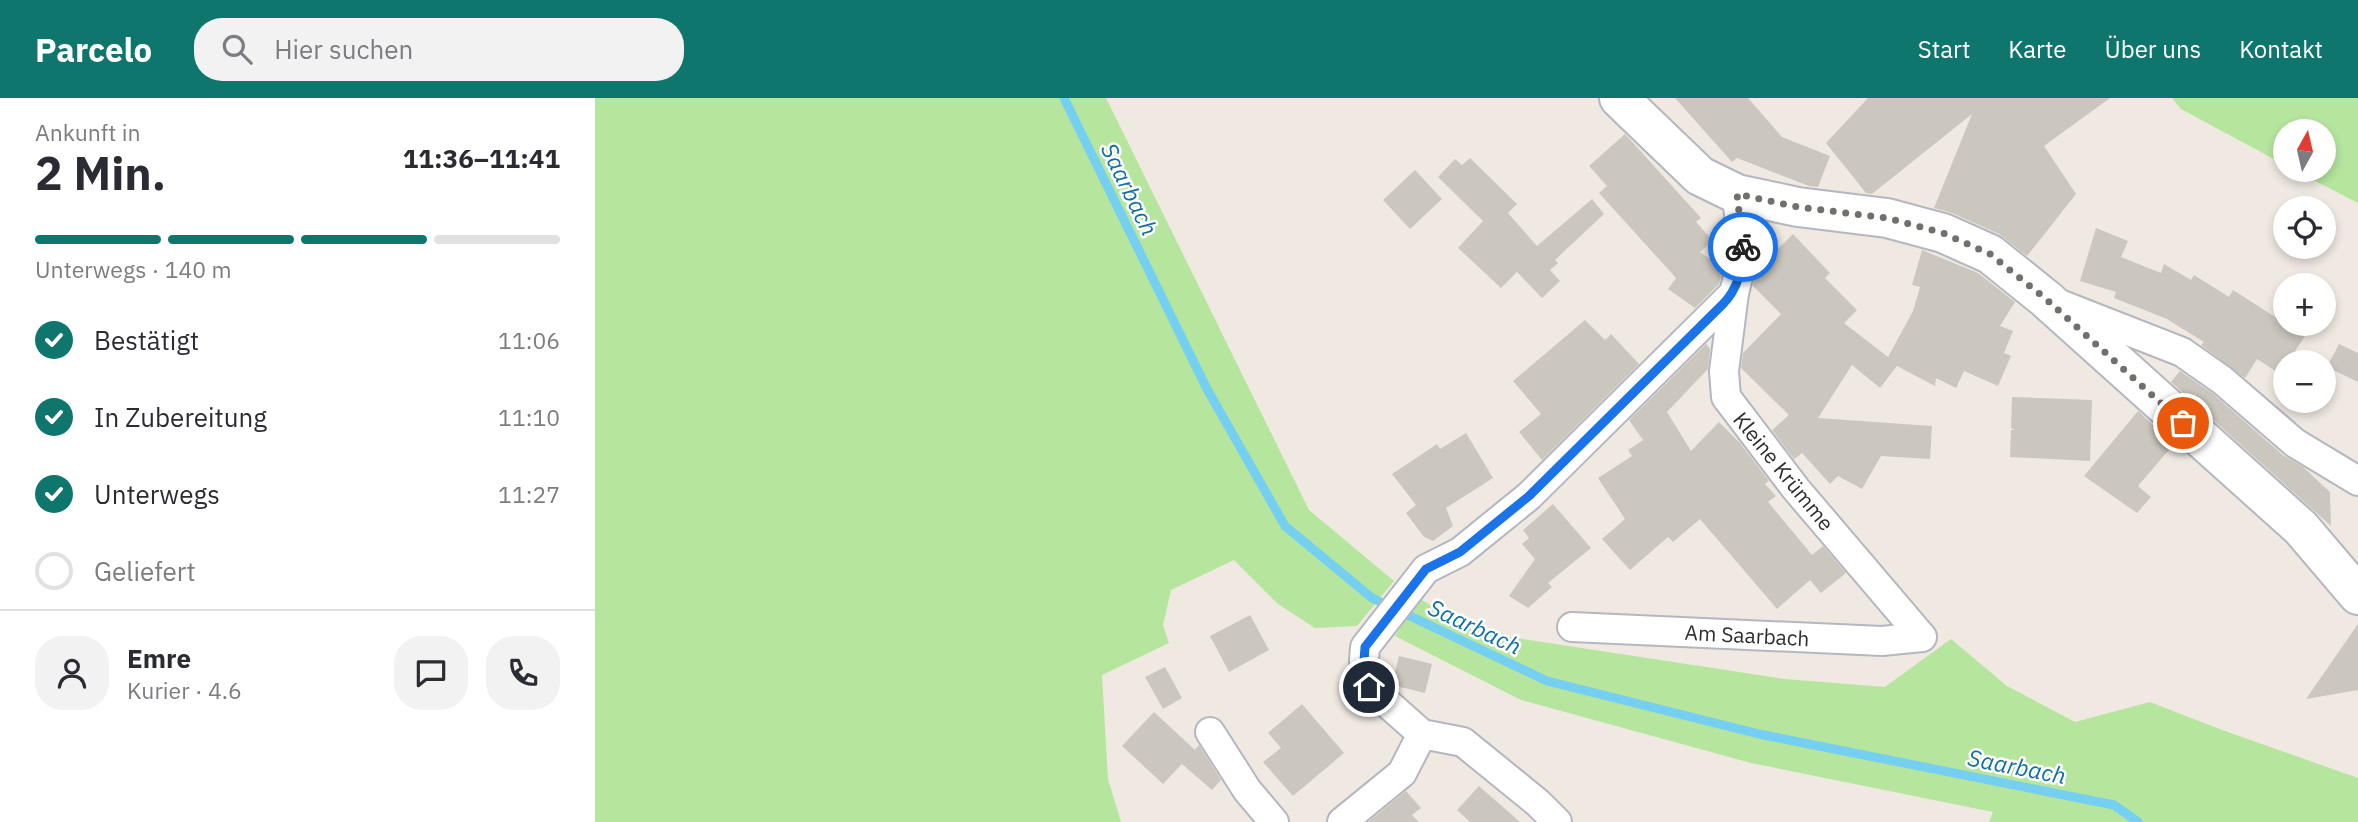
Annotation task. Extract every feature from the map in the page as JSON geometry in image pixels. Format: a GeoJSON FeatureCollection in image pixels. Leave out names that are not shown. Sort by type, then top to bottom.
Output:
{"type":"FeatureCollection","features":[{"type":"Feature","properties":{"kind":"main road"},"geometry":{"type":"LineString","coordinates":[[1619,98],[1700,176],[1737,194],[1798,207],[1887,218],[1943,233],[1990,254],[2046,299],[2301,528],[2358,595]]}},
{"type":"Feature","properties":{"kind":"street","name":"Kleine Krümme"},"geometry":{"type":"LineString","coordinates":[[1737,194],[1743,257],[1734,293],[1724,370],[1725,397],[1796,489],[1921,637]]}},
{"type":"Feature","properties":{"kind":"street"},"geometry":{"type":"LineString","coordinates":[[1557,822],[1538,803],[1463,742],[1422,734],[1369,687],[1364,661],[1365,647],[1426,569],[1460,552],[1529,496],[1734,293]]}},
{"type":"Feature","properties":{"kind":"street"},"geometry":{"type":"LineString","coordinates":[[2046,299],[2182,352],[2223,380],[2295,443],[2358,481]]}},
{"type":"Feature","properties":{"kind":"street","name":"Am Saarbach"},"geometry":{"type":"LineString","coordinates":[[1572,627],[1882,641],[1921,637]]}},
{"type":"Feature","properties":{"kind":"street"},"geometry":{"type":"LineString","coordinates":[[1210,733],[1247,790],[1274,822]]}},
{"type":"Feature","properties":{"kind":"street"},"geometry":{"type":"LineString","coordinates":[[1342,822],[1402,773],[1422,734]]}},
{"type":"Feature","properties":{"kind":"green space"},"geometry":{"type":"Polygon","coordinates":[[[595,98],[1106,98],[1309,510],[1394,581],[1357,626],[1315,628],[1278,604],[1234,560],[1171,590],[1163,625],[1169,643],[1102,675],[1108,779],[1121,822],[595,822],[595,98]]]}},
{"type":"Feature","properties":{"kind":"green space"},"geometry":{"type":"Polygon","coordinates":[[[2172,98],[2358,98],[2358,203],[2317,182],[2336,182],[2336,119],[2273,119],[2273,159],[2181,109],[2172,98]]]}},
{"type":"Feature","properties":{"kind":"green space"},"geometry":{"type":"Polygon","coordinates":[[[1420,599],[1477,632],[1785,679],[1885,687],[1951,639],[2007,686],[2075,722],[2150,702],[2358,778],[2358,822],[1989,822],[1993,812],[1751,763],[1521,700],[1395,636],[1420,599]]]}},
{"type":"Feature","properties":{"kind":"building"},"geometry":{"type":"Polygon","coordinates":[[[1675,98],[1748,98],[1782,137],[1830,156],[1818,187],[1737,158],[1732,162],[1675,98]]]}},
{"type":"Feature","properties":{"kind":"building"},"geometry":{"type":"Polygon","coordinates":[[[1868,98],[2110,98],[2044,146],[2076,194],[2027,256],[1999,234],[1934,208],[1972,114],[1872,194],[1866,193],[1826,143],[1868,98]]]}},
{"type":"Feature","properties":{"kind":"building"},"geometry":{"type":"Polygon","coordinates":[[[1625,134],[1701,218],[1696,222],[1713,241],[1700,252],[1723,268],[1719,284],[1695,308],[1668,289],[1676,278],[1599,193],[1607,186],[1589,166],[1625,134]]]}},
{"type":"Feature","properties":{"kind":"building"},"geometry":{"type":"Polygon","coordinates":[[[1470,158],[1517,204],[1508,213],[1537,246],[1592,199],[1604,214],[1555,260],[1558,263],[1550,270],[1560,281],[1542,298],[1517,272],[1501,288],[1458,248],[1483,221],[1438,177],[1455,159],[1462,165],[1470,158]]]}},
{"type":"Feature","properties":{"kind":"building"},"geometry":{"type":"Polygon","coordinates":[[[1415,170],[1442,199],[1410,229],[1383,200],[1415,170]]]}},
{"type":"Feature","properties":{"kind":"building"},"geometry":{"type":"Polygon","coordinates":[[[2096,228],[2128,241],[2121,257],[2161,273],[2164,264],[2191,280],[2194,275],[2229,297],[2233,290],[2273,316],[2273,336],[2305,336],[2296,350],[2273,350],[2273,369],[2257,359],[2245,378],[2201,345],[2204,342],[2167,319],[2114,298],[2116,292],[2080,281],[2096,228]]]}},
{"type":"Feature","properties":{"kind":"building"},"geometry":{"type":"Polygon","coordinates":[[[1793,234],[1830,273],[1825,278],[1857,310],[1844,323],[1888,357],[1913,311],[1920,287],[1912,285],[1922,250],[1978,273],[2015,302],[2000,326],[2013,331],[2004,353],[2011,356],[1998,386],[1964,371],[1956,388],[1936,378],[1935,386],[1897,366],[1880,388],[1852,365],[1818,418],[1932,426],[1930,459],[1881,456],[1862,489],[1838,476],[1830,484],[1802,453],[1794,459],[1772,430],[1789,415],[1741,368],[1743,353],[1781,314],[1753,286],[1757,270],[1793,234]]]}},
{"type":"Feature","properties":{"kind":"building"},"geometry":{"type":"Polygon","coordinates":[[[1585,320],[1605,340],[1611,334],[1639,364],[1542,460],[1519,432],[1541,414],[1513,381],[1585,320]]]}},
{"type":"Feature","properties":{"kind":"building"},"geometry":{"type":"Polygon","coordinates":[[[1706,344],[1710,349],[1708,369],[1667,412],[1691,451],[1719,422],[1740,443],[1769,481],[1765,484],[1776,496],[1768,502],[1812,555],[1823,546],[1846,573],[1821,593],[1810,580],[1777,609],[1700,519],[1673,542],[1668,537],[1630,570],[1602,539],[1625,519],[1598,478],[1632,456],[1628,450],[1643,440],[1629,420],[1706,344]]]}},
{"type":"Feature","properties":{"kind":"building"},"geometry":{"type":"Polygon","coordinates":[[[2339,344],[2358,353],[2358,382],[2336,371],[2336,350],[2339,344]]]}},
{"type":"Feature","properties":{"kind":"building"},"geometry":{"type":"Polygon","coordinates":[[[2180,371],[2212,393],[2330,492],[2331,526],[2171,382],[2180,371]]]}},
{"type":"Feature","properties":{"kind":"building"},"geometry":{"type":"Polygon","coordinates":[[[2012,397],[2092,400],[2090,461],[2010,457],[2011,430],[2015,430],[2011,428],[2012,397]]]}},
{"type":"Feature","properties":{"kind":"building"},"geometry":{"type":"Polygon","coordinates":[[[2138,411],[2174,444],[2138,486],[2151,497],[2137,513],[2084,476],[2138,411]]]}},
{"type":"Feature","properties":{"kind":"building"},"geometry":{"type":"Polygon","coordinates":[[[1466,433],[1493,478],[1446,508],[1453,526],[1433,541],[1424,537],[1406,513],[1416,505],[1392,474],[1437,444],[1440,449],[1466,433]]]}},
{"type":"Feature","properties":{"kind":"building"},"geometry":{"type":"Polygon","coordinates":[[[1553,504],[1591,548],[1548,583],[1552,587],[1528,608],[1509,596],[1535,559],[1522,544],[1529,538],[1523,530],[1553,504]]]}},
{"type":"Feature","properties":{"kind":"building"},"geometry":{"type":"Polygon","coordinates":[[[1250,615],[1269,650],[1229,672],[1210,636],[1250,615]]]}},
{"type":"Feature","properties":{"kind":"building"},"geometry":{"type":"Polygon","coordinates":[[[2358,624],[2358,690],[2306,699],[2358,624]]]}},
{"type":"Feature","properties":{"kind":"building"},"geometry":{"type":"Polygon","coordinates":[[[1399,656],[1432,664],[1425,693],[1392,685],[1399,656]]]}},
{"type":"Feature","properties":{"kind":"building"},"geometry":{"type":"Polygon","coordinates":[[[1165,667],[1182,698],[1163,709],[1145,677],[1165,667]]]}},
{"type":"Feature","properties":{"kind":"building"},"geometry":{"type":"Polygon","coordinates":[[[1302,704],[1344,753],[1293,796],[1263,762],[1281,748],[1268,733],[1302,704]]]}},
{"type":"Feature","properties":{"kind":"building"},"geometry":{"type":"Polygon","coordinates":[[[1154,712],[1195,750],[1163,784],[1122,746],[1154,712]]]}},
{"type":"Feature","properties":{"kind":"building"},"geometry":{"type":"Polygon","coordinates":[[[1199,745],[1221,780],[1212,790],[1182,764],[1199,745]]]}},
{"type":"Feature","properties":{"kind":"building"},"geometry":{"type":"Polygon","coordinates":[[[1479,786],[1520,822],[1470,822],[1457,810],[1479,786]]]}},
{"type":"Feature","properties":{"kind":"building"},"geometry":{"type":"Polygon","coordinates":[[[1406,791],[1421,808],[1412,815],[1419,822],[1368,822],[1406,791]]]}},
{"type":"Feature","properties":{"kind":"waterway","name":"Saarbach"},"geometry":{"type":"LineString","coordinates":[[1064,98],[1207,389],[1285,526],[1372,598],[1547,681],[1759,734],[2114,805],[2138,822]]}},
{"type":"Feature","properties":{"kind":"way so far"},"geometry":{"type":"LineString","coordinates":[[1743,247],[1737,194],[1798,207],[1887,218],[1943,233],[1990,254],[2046,299],[2183,423]]}},
{"type":"Feature","properties":{"kind":"route"},"geometry":{"type":"LineString","coordinates":[[1369,687],[1364,661],[1365,647],[1426,569],[1460,552],[1529,496],[1734,293],[1743,247]]}}]}
